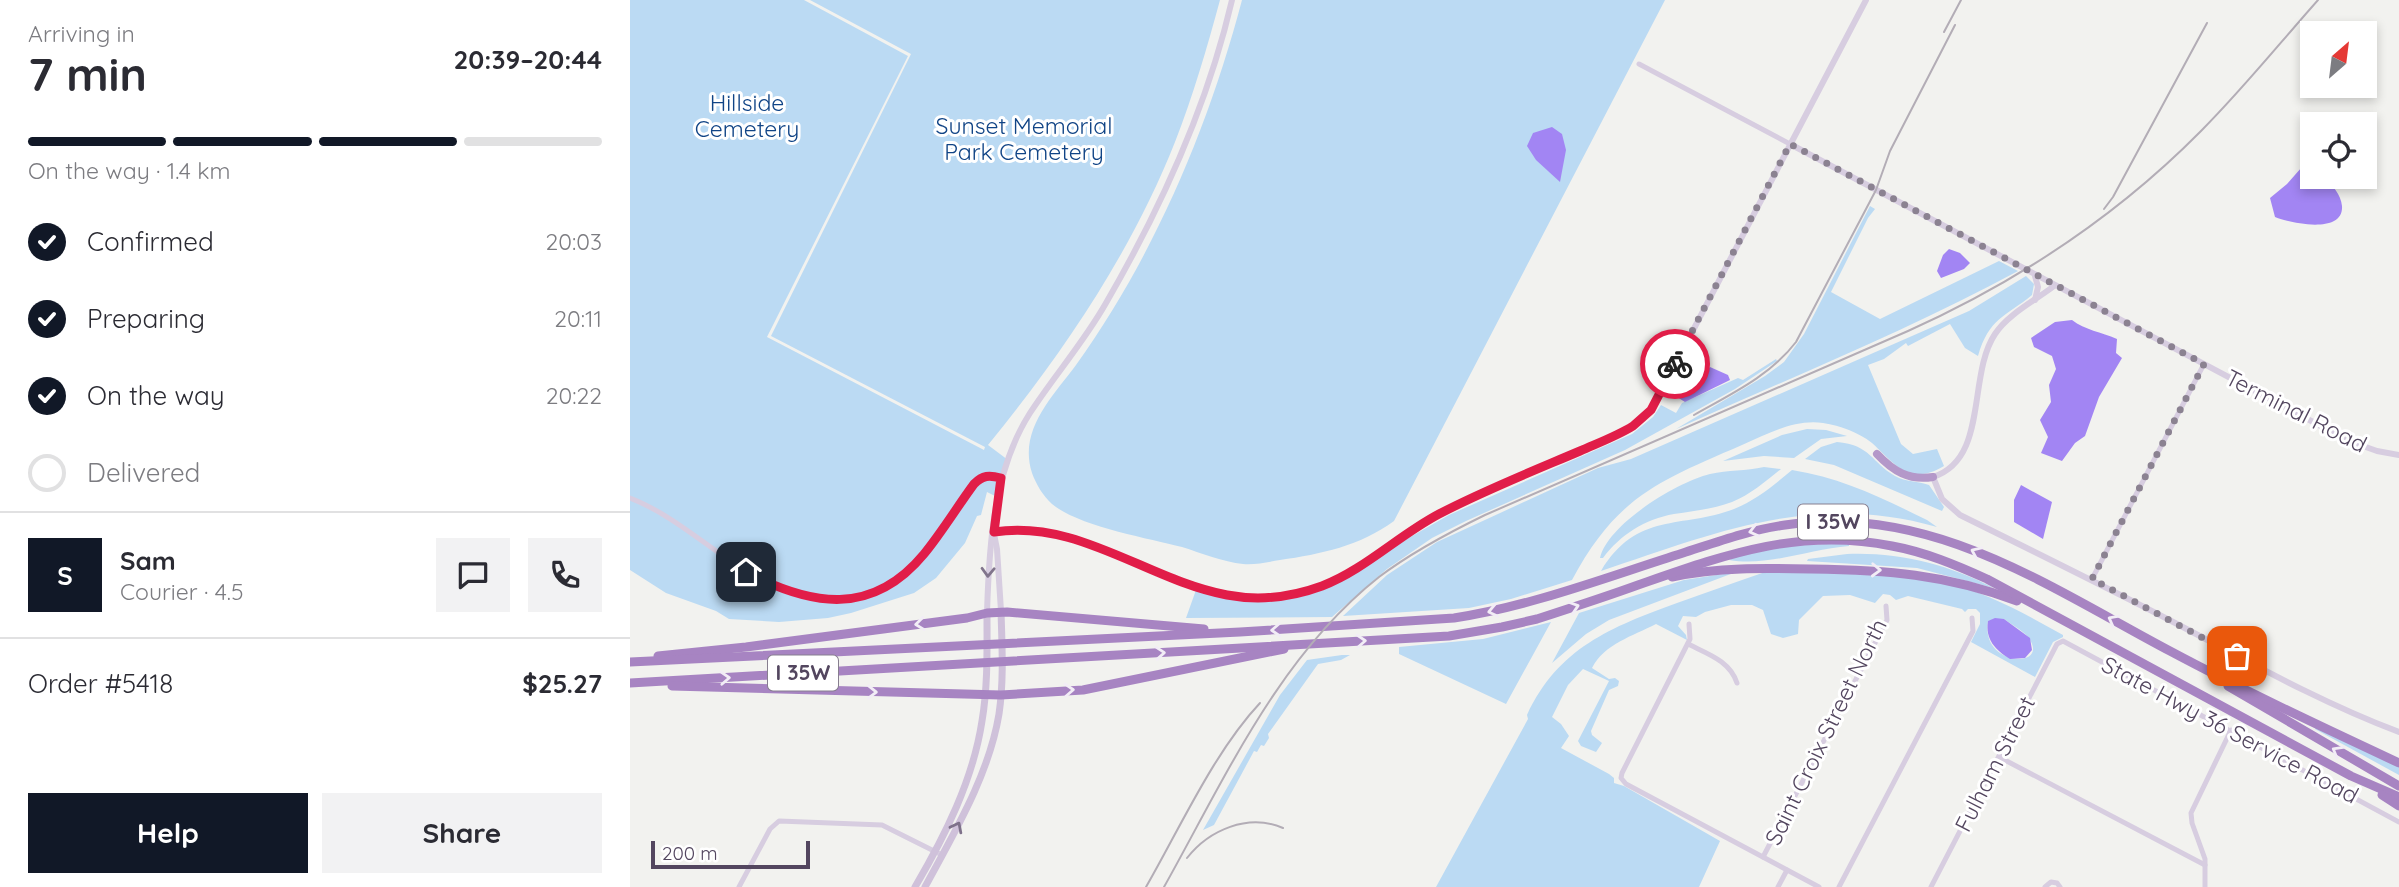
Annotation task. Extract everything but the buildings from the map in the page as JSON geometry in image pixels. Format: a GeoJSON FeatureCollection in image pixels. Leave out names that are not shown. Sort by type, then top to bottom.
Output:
{"type":"FeatureCollection","features":[{"type":"Feature","properties":{"kind":"highway"},"geometry":{"type":"LineString","coordinates":[[1877,454],[1889,467],[1903,475],[1933,477]]}},
{"type":"Feature","properties":{"kind":"highway","name":"I 35W"},"geometry":{"type":"LineString","coordinates":[[630,660],[1240,632],[1482,614],[1766,529],[1811,522],[1880,524],[1919,531],[1968,547],[2038,580],[2173,653],[2399,786]]}},
{"type":"Feature","properties":{"kind":"highway","name":"I 35W"},"geometry":{"type":"LineString","coordinates":[[631,683],[1396,639],[1476,632],[1537,619],[1693,565],[1763,545],[1810,540],[1851,540],[1892,545],[1937,558],[1987,579],[2351,776],[2399,797]]}},
{"type":"Feature","properties":{"kind":"highway"},"geometry":{"type":"LineString","coordinates":[[1639,585],[1725,569],[1884,570],[1930,576],[1998,594],[2059,620]]}},
{"type":"Feature","properties":{"kind":"highway"},"geometry":{"type":"LineString","coordinates":[[630,660],[967,618],[1001,611],[1240,632]]}},
{"type":"Feature","properties":{"kind":"highway"},"geometry":{"type":"LineString","coordinates":[[631,683],[714,688],[1001,695],[1083,690],[1249,658],[1305,644]]}},
{"type":"Feature","properties":{"kind":"highway"},"geometry":{"type":"LineString","coordinates":[[2173,653],[2399,762]]}},
{"type":"Feature","properties":{"kind":"highway"},"geometry":{"type":"LineString","coordinates":[[2351,776],[2399,806]]}},
{"type":"Feature","properties":{"kind":"main road"},"geometry":{"type":"LineString","coordinates":[[915,887],[966,809],[988,755],[1001,695],[1001,611]]}},
{"type":"Feature","properties":{"kind":"main road"},"geometry":{"type":"LineString","coordinates":[[925,887],[969,774],[982,725],[988,613]]}},
{"type":"Feature","properties":{"kind":"street"},"geometry":{"type":"LineString","coordinates":[[988,613],[990,548],[1001,478],[1021,429],[1104,307],[1163,197],[1219,52],[1232,0]]}},
{"type":"Feature","properties":{"kind":"street"},"geometry":{"type":"LineString","coordinates":[[994,532],[1014,529],[1080,540],[1197,586],[1229,595],[1263,598],[1288,595],[1333,581],[1441,513],[1624,432],[1643,419],[1656,401],[1866,0]]}},
{"type":"Feature","properties":{"kind":"street","name":"Terminal Road"},"geometry":{"type":"LineString","coordinates":[[1639,64],[2349,441],[2399,455]]}},
{"type":"Feature","properties":{"kind":"street"},"geometry":{"type":"LineString","coordinates":[[2034,275],[2038,286],[2035,300]]}},
{"type":"Feature","properties":{"kind":"street"},"geometry":{"type":"LineString","coordinates":[[2054,286],[1996,332],[1988,349],[1976,392],[1968,446],[1954,466],[1933,477],[1942,499],[1954,511],[2092,579],[2290,684],[2337,707],[2399,732]]}},
{"type":"Feature","properties":{"kind":"street"},"geometry":{"type":"LineString","coordinates":[[2092,579],[2204,364]]}},
{"type":"Feature","properties":{"kind":"street"},"geometry":{"type":"LineString","coordinates":[[630,498],[667,517],[746,572],[772,585],[807,597],[842,600],[881,589],[898,579],[923,554],[974,484],[984,476],[1001,478]]}},
{"type":"Feature","properties":{"kind":"street"},"geometry":{"type":"LineString","coordinates":[[994,532],[998,549],[1001,611]]}},
{"type":"Feature","properties":{"kind":"street","name":"Saint Croix Street North"},"geometry":{"type":"LineString","coordinates":[[1763,857],[1887,620],[1886,606]]}},
{"type":"Feature","properties":{"kind":"street"},"geometry":{"type":"LineString","coordinates":[[1839,887],[1973,631],[1972,618]]}},
{"type":"Feature","properties":{"kind":"street"},"geometry":{"type":"LineString","coordinates":[[1689,624],[1692,635],[1688,644],[1621,776],[1626,784],[1819,887]]}},
{"type":"Feature","properties":{"kind":"street","name":"State Hwy 36 Service Road"},"geometry":{"type":"LineString","coordinates":[[2060,642],[2067,642],[2399,822]]}},
{"type":"Feature","properties":{"kind":"street","name":"Fulham Street"},"geometry":{"type":"LineString","coordinates":[[1931,887],[2060,642]]}},
{"type":"Feature","properties":{"kind":"street"},"geometry":{"type":"LineString","coordinates":[[1688,644],[1727,664],[1737,683]]}},
{"type":"Feature","properties":{"kind":"street"},"geometry":{"type":"LineString","coordinates":[[2205,887],[2205,865],[2191,813],[2231,730]]}},
{"type":"Feature","properties":{"kind":"street"},"geometry":{"type":"LineString","coordinates":[[1999,757],[2205,865]]}},
{"type":"Feature","properties":{"kind":"street"},"geometry":{"type":"LineString","coordinates":[[739,887],[770,829],[779,821],[883,825],[938,853]]}},
{"type":"Feature","properties":{"kind":"street"},"geometry":{"type":"LineString","coordinates":[[1777,887],[1787,870]]}},
{"type":"Feature","properties":{"kind":"street"},"geometry":{"type":"LineString","coordinates":[[2045,887],[2051,882],[2060,887]]}},
{"type":"Feature","properties":{"kind":"green space"},"geometry":{"type":"Polygon","coordinates":[[[630,0],[804,0],[908,56],[767,337],[984,450],[985,447],[771,336],[911,54],[810,0],[1220,0],[1182,125],[1138,223],[1069,338],[988,445],[1008,460],[997,497],[987,492],[981,515],[977,516],[965,543],[936,578],[914,593],[828,618],[779,622],[729,619],[716,611],[666,593],[630,570],[630,0]]]}},
{"type":"Feature","properties":{"kind":"green space"},"geometry":{"type":"Polygon","coordinates":[[[1242,0],[1665,0],[1394,521],[1368,537],[1340,548],[1295,558],[1248,564],[1228,561],[1078,519],[1052,504],[1040,490],[1032,473],[1029,457],[1030,442],[1040,414],[1104,323],[1154,236],[1176,190],[1213,96],[1242,0]]]}},
{"type":"Feature","properties":{"kind":"green space"},"geometry":{"type":"Polygon","coordinates":[[[1870,206],[1875,209],[1831,292],[1880,319],[1999,261],[2018,271],[1891,334],[1676,429],[1784,362],[1804,334],[1870,206]]]}},
{"type":"Feature","properties":{"kind":"green space"},"geometry":{"type":"Polygon","coordinates":[[[2026,276],[2034,284],[2032,295],[1993,326],[1982,343],[1978,356],[1965,348],[1950,324],[1908,346],[1906,343],[1884,359],[1868,365],[1901,444],[1913,454],[1937,449],[1944,466],[1932,472],[1921,474],[1904,470],[1867,439],[1849,430],[1812,422],[1791,425],[1687,469],[1643,494],[1606,529],[1572,580],[1511,599],[1469,608],[1343,616],[1387,575],[1437,542],[1598,468],[1631,459],[1969,311],[2026,276]]]}},
{"type":"Feature","properties":{"kind":"green space"},"geometry":{"type":"Polygon","coordinates":[[[1776,359],[1777,361],[1735,389],[1625,450],[1432,538],[1387,569],[1332,617],[1186,618],[1196,590],[1229,599],[1258,601],[1304,596],[1332,586],[1449,515],[1632,434],[1653,417],[1661,405],[1676,413],[1682,403],[1738,378],[1743,380],[1776,359]]]}},
{"type":"Feature","properties":{"kind":"green space"},"geometry":{"type":"Polygon","coordinates":[[[1807,429],[1826,430],[1847,436],[1821,439],[1794,458],[1764,456],[1723,461],[1782,435],[1807,429]]]}},
{"type":"Feature","properties":{"kind":"green space"},"geometry":{"type":"Polygon","coordinates":[[[1837,442],[1864,450],[1895,476],[1929,485],[1944,507],[1942,511],[1834,465],[1805,459],[1821,447],[1837,442]]]}},
{"type":"Feature","properties":{"kind":"green space"},"geometry":{"type":"Polygon","coordinates":[[[1764,467],[1781,469],[1751,492],[1732,502],[1663,516],[1643,524],[1625,535],[1600,558],[1616,532],[1663,495],[1710,474],[1764,467]]]}},
{"type":"Feature","properties":{"kind":"green space"},"geometry":{"type":"Polygon","coordinates":[[[1792,470],[1861,489],[1937,527],[1892,517],[1807,515],[1726,531],[1601,571],[1615,552],[1645,530],[1734,509],[1772,487],[1792,470]]]}},
{"type":"Feature","properties":{"kind":"green space"},"geometry":{"type":"Polygon","coordinates":[[[1824,544],[1849,546],[1759,561],[1729,560],[1763,549],[1824,544]]]}},
{"type":"Feature","properties":{"kind":"green space"},"geometry":{"type":"Polygon","coordinates":[[[1847,554],[1885,555],[1922,561],[1959,572],[1994,588],[1917,568],[1807,561],[1847,554]]]}},
{"type":"Feature","properties":{"kind":"green space"},"geometry":{"type":"Polygon","coordinates":[[[1768,571],[1901,576],[1945,583],[2006,604],[2063,637],[2053,642],[2035,677],[1971,642],[1980,624],[1980,613],[1976,609],[1968,609],[1965,612],[1908,596],[1896,600],[1883,594],[1875,603],[1850,595],[1823,596],[1799,620],[1798,634],[1783,638],[1771,634],[1763,610],[1752,605],[1731,605],[1696,617],[1683,616],[1678,626],[1687,640],[1656,624],[1611,647],[1592,668],[1609,679],[1615,678],[1619,681],[1618,686],[1609,690],[1591,731],[1602,743],[1596,752],[1581,746],[1578,741],[1609,681],[1583,669],[1568,685],[1552,717],[1569,736],[1561,748],[1609,774],[1614,778],[1614,783],[1624,786],[1720,841],[1699,887],[1436,887],[1528,719],[1527,715],[1540,692],[1571,656],[1609,631],[1630,621],[1768,571]],[[2004,619],[1988,621],[1988,636],[1994,647],[2013,658],[2023,659],[2030,656],[2033,649],[2028,637],[2004,619]]]}},
{"type":"Feature","properties":{"kind":"green space"},"geometry":{"type":"Polygon","coordinates":[[[1736,572],[1609,620],[1586,634],[1552,663],[1579,613],[1684,580],[1736,572]]]}},
{"type":"Feature","properties":{"kind":"green space"},"geometry":{"type":"Polygon","coordinates":[[[1551,622],[1506,704],[1399,654],[1399,647],[1483,639],[1551,622]]]}},
{"type":"Feature","properties":{"kind":"green space"},"geometry":{"type":"Polygon","coordinates":[[[1350,655],[1341,660],[1318,664],[1268,734],[1269,738],[1264,746],[1261,745],[1257,752],[1254,751],[1214,825],[1203,830],[1280,695],[1307,660],[1350,655]]]}},
{"type":"Feature","properties":{"kind":"green space"},"geometry":{"type":"Polygon","coordinates":[[[2315,729],[2399,767],[2399,775],[2315,729]]]}},
{"type":"Feature","properties":{"kind":"shaded area"},"geometry":{"type":"Polygon","coordinates":[[[1552,127],[1562,134],[1566,150],[1560,182],[1536,160],[1527,146],[1533,133],[1552,127]]]}},
{"type":"Feature","properties":{"kind":"shaded area"},"geometry":{"type":"Polygon","coordinates":[[[2300,169],[2300,189],[2334,189],[2342,206],[2340,215],[2334,221],[2314,225],[2275,217],[2270,198],[2300,169]]]}},
{"type":"Feature","properties":{"kind":"shaded area"},"geometry":{"type":"Polygon","coordinates":[[[1949,249],[1960,253],[1970,263],[1964,269],[1941,278],[1937,271],[1943,255],[1949,249]]]}},
{"type":"Feature","properties":{"kind":"shaded area"},"geometry":{"type":"Polygon","coordinates":[[[2072,320],[2117,339],[2116,353],[2122,358],[2099,397],[2085,436],[2075,443],[2062,461],[2041,453],[2048,437],[2040,420],[2051,402],[2049,385],[2056,369],[2052,356],[2034,347],[2031,338],[2055,322],[2072,320]]]}},
{"type":"Feature","properties":{"kind":"shaded area"},"geometry":{"type":"Polygon","coordinates":[[[1710,367],[1728,375],[1730,380],[1685,402],[1677,397],[1686,381],[1700,377],[1710,367]]]}},
{"type":"Feature","properties":{"kind":"shaded area"},"geometry":{"type":"Polygon","coordinates":[[[2021,485],[2052,502],[2043,539],[2014,522],[2014,500],[2021,485]]]}},
{"type":"Feature","properties":{"kind":"shaded area"},"geometry":{"type":"Polygon","coordinates":[[[1995,618],[2004,619],[2030,638],[2032,650],[2025,658],[2010,659],[1992,643],[1987,627],[1988,621],[1995,618]]]}},
{"type":"Feature","properties":{"kind":"railway"},"geometry":{"type":"LineString","coordinates":[[1944,32],[1961,0]]}},
{"type":"Feature","properties":{"kind":"railway"},"geometry":{"type":"LineString","coordinates":[[1164,887],[1232,762],[1283,681],[1312,643],[1379,577],[1430,543],[1485,515],[1908,331],[2026,269],[2100,219],[2169,162],[2231,99],[2318,0]]}},
{"type":"Feature","properties":{"kind":"railway"},"geometry":{"type":"LineString","coordinates":[[2104,209],[2207,23]]}},
{"type":"Feature","properties":{"kind":"railway"},"geometry":{"type":"LineString","coordinates":[[1694,415],[1762,375],[1796,342],[1876,190],[1890,151],[1955,25]]}},
{"type":"Feature","properties":{"kind":"railway"},"geometry":{"type":"LineString","coordinates":[[1146,887],[1198,791],[1228,744],[1260,703]]}},
{"type":"Feature","properties":{"kind":"railway"},"geometry":{"type":"LineString","coordinates":[[1187,858],[1206,839],[1230,827],[1256,822],[1283,828]]}},
{"type":"Feature","properties":{"kind":"way so far"},"geometry":{"type":"LineString","coordinates":[[1675,364],[1790,144],[1798,148],[2204,364],[2092,579],[2237,656]]}},
{"type":"Feature","properties":{"kind":"route"},"geometry":{"type":"LineString","coordinates":[[746,572],[782,590],[826,600],[862,596],[881,589],[909,569],[979,478],[990,475],[1001,478],[994,532],[1014,529],[1046,532],[1080,540],[1213,592],[1263,598],[1288,595],[1333,581],[1441,513],[1624,432],[1651,410],[1675,364]]}},
{"type":"Feature","properties":{"kind":"park label","name":"Hillside Cemetery"},"geometry":{"type":"Point","coordinates":[747,116]}},
{"type":"Feature","properties":{"kind":"park label","name":"Sunset Memorial Park Cemetery"},"geometry":{"type":"Point","coordinates":[1024,139]}}]}
